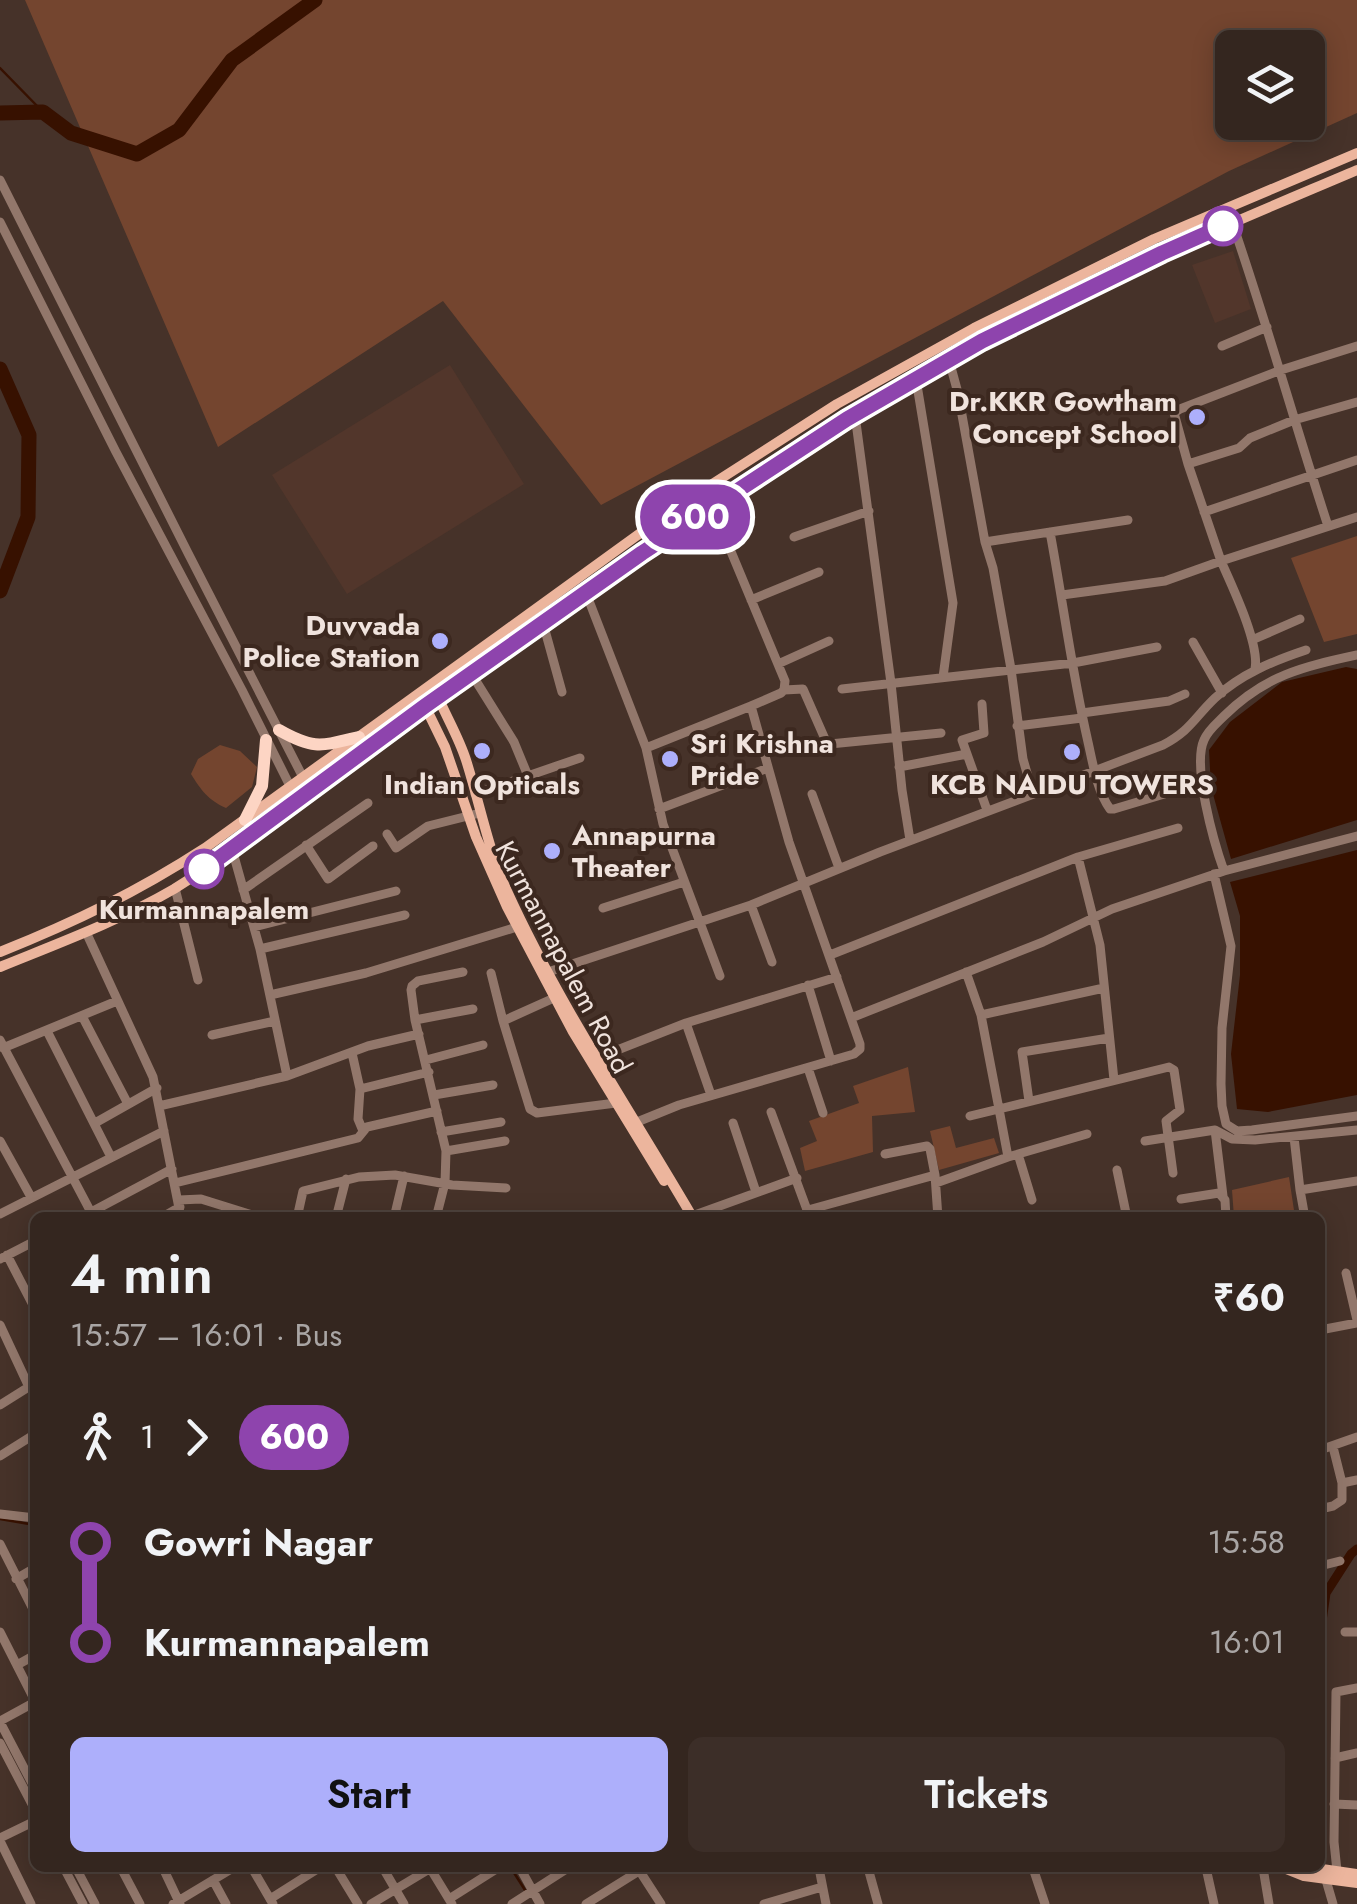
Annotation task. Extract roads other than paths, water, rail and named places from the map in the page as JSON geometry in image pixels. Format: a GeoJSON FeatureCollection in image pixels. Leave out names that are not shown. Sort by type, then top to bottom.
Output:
{"type":"FeatureCollection","features":[{"type":"Feature","properties":{"kind":"highway"},"geometry":{"type":"LineString","coordinates":[[278,730],[314,745],[358,737]]}},
{"type":"Feature","properties":{"kind":"highway"},"geometry":{"type":"LineString","coordinates":[[245,820],[262,786],[266,740]]}},
{"type":"Feature","properties":{"kind":"main road"},"geometry":{"type":"LineString","coordinates":[[0,952],[70,924],[170,870],[304,778],[675,508],[838,404],[974,328],[1154,239],[1357,153]]}},
{"type":"Feature","properties":{"kind":"main road"},"geometry":{"type":"LineString","coordinates":[[0,966],[86,932],[175,888],[642,553],[916,379],[982,341],[1162,253],[1357,170]]}},
{"type":"Feature","properties":{"kind":"main road"},"geometry":{"type":"LineString","coordinates":[[633,538],[642,553]]}},
{"type":"Feature","properties":{"kind":"main road"},"geometry":{"type":"LineString","coordinates":[[438,697],[462,750],[475,794],[474,814],[497,867],[548,972],[687,1212]]}},
{"type":"Feature","properties":{"kind":"main road","name":"Kurmannapalem Road"},"geometry":{"type":"LineString","coordinates":[[425,706],[474,814],[486,862],[517,927],[616,1103],[687,1212]]}},
{"type":"Feature","properties":{"kind":"main road"},"geometry":{"type":"LineString","coordinates":[[1325,1869],[1357,1874]]}},
{"type":"Feature","properties":{"kind":"main road"},"geometry":{"type":"LineString","coordinates":[[1294,1872],[1357,1883]]}},
{"type":"Feature","properties":{"kind":"street"},"geometry":{"type":"LineString","coordinates":[[0,180],[310,791]]}},
{"type":"Feature","properties":{"kind":"street"},"geometry":{"type":"LineString","coordinates":[[0,222],[297,800]]}},
{"type":"Feature","properties":{"kind":"street"},"geometry":{"type":"LineString","coordinates":[[1232,222],[1328,526]]}},
{"type":"Feature","properties":{"kind":"street"},"geometry":{"type":"LineString","coordinates":[[1222,346],[1267,327]]}},
{"type":"Feature","properties":{"kind":"street"},"geometry":{"type":"LineString","coordinates":[[1255,669],[1252,640],[1188,464],[1174,417],[1176,410],[1357,346]]}},
{"type":"Feature","properties":{"kind":"street"},"geometry":{"type":"LineString","coordinates":[[949,360],[993,568],[1023,759],[1034,794]]}},
{"type":"Feature","properties":{"kind":"street"},"geometry":{"type":"LineString","coordinates":[[916,379],[953,603],[943,677]]}},
{"type":"Feature","properties":{"kind":"street"},"geometry":{"type":"LineString","coordinates":[[1188,464],[1239,448],[1250,438],[1294,420],[1357,402]]}},
{"type":"Feature","properties":{"kind":"street"},"geometry":{"type":"LineString","coordinates":[[855,415],[910,840]]}},
{"type":"Feature","properties":{"kind":"street"},"geometry":{"type":"LineString","coordinates":[[1204,512],[1357,460]]}},
{"type":"Feature","properties":{"kind":"street"},"geometry":{"type":"LineString","coordinates":[[712,506],[785,681],[784,690]]}},
{"type":"Feature","properties":{"kind":"street"},"geometry":{"type":"LineString","coordinates":[[794,538],[869,511]]}},
{"type":"Feature","properties":{"kind":"street"},"geometry":{"type":"LineString","coordinates":[[1062,595],[1165,581],[1357,517]]}},
{"type":"Feature","properties":{"kind":"street"},"geometry":{"type":"LineString","coordinates":[[986,542],[1128,520]]}},
{"type":"Feature","properties":{"kind":"street"},"geometry":{"type":"LineString","coordinates":[[1050,532],[1082,715],[1106,804],[1110,809],[1171,792]]}},
{"type":"Feature","properties":{"kind":"street"},"geometry":{"type":"LineString","coordinates":[[751,600],[819,572]]}},
{"type":"Feature","properties":{"kind":"street"},"geometry":{"type":"LineString","coordinates":[[586,593],[646,748],[659,808],[720,976]]}},
{"type":"Feature","properties":{"kind":"street"},"geometry":{"type":"LineString","coordinates":[[1252,640],[1300,620]]}},
{"type":"Feature","properties":{"kind":"street"},"geometry":{"type":"LineString","coordinates":[[543,623],[562,692]]}},
{"type":"Feature","properties":{"kind":"street"},"geometry":{"type":"LineString","coordinates":[[778,664],[829,640]]}},
{"type":"Feature","properties":{"kind":"street"},"geometry":{"type":"LineString","coordinates":[[1192,642],[1222,693]]}},
{"type":"Feature","properties":{"kind":"street"},"geometry":{"type":"LineString","coordinates":[[842,689],[1073,663],[1157,647]]}},
{"type":"Feature","properties":{"kind":"street"},"geometry":{"type":"LineString","coordinates":[[548,972],[752,905],[987,810],[1163,745],[1255,669],[1306,650]]}},
{"type":"Feature","properties":{"kind":"street"},"geometry":{"type":"LineString","coordinates":[[1357,655],[1293,670],[1239,701],[1204,740],[1200,762],[1231,946],[1222,1028],[1222,1106],[1226,1124],[1237,1131],[1357,1116]]}},
{"type":"Feature","properties":{"kind":"street"},"geometry":{"type":"LineString","coordinates":[[471,674],[514,742],[528,776]]}},
{"type":"Feature","properties":{"kind":"street"},"geometry":{"type":"LineString","coordinates":[[646,748],[784,690],[804,690],[830,744],[941,733]]}},
{"type":"Feature","properties":{"kind":"street"},"geometry":{"type":"LineString","coordinates":[[1017,726],[1170,701],[1185,694]]}},
{"type":"Feature","properties":{"kind":"street"},"geometry":{"type":"LineString","coordinates":[[982,704],[984,733],[962,740],[987,810]]}},
{"type":"Feature","properties":{"kind":"street"},"geometry":{"type":"LineString","coordinates":[[637,1122],[860,1049],[789,842],[750,706]]}},
{"type":"Feature","properties":{"kind":"street"},"geometry":{"type":"LineString","coordinates":[[899,767],[967,754]]}},
{"type":"Feature","properties":{"kind":"street"},"geometry":{"type":"LineString","coordinates":[[475,794],[580,758]]}},
{"type":"Feature","properties":{"kind":"street"},"geometry":{"type":"LineString","coordinates":[[659,808],[768,768]]}},
{"type":"Feature","properties":{"kind":"street"},"geometry":{"type":"LineString","coordinates":[[812,794],[839,868]]}},
{"type":"Feature","properties":{"kind":"street"},"geometry":{"type":"LineString","coordinates":[[243,890],[368,803]]}},
{"type":"Feature","properties":{"kind":"street"},"geometry":{"type":"LineString","coordinates":[[388,834],[396,848],[428,826],[474,814]]}},
{"type":"Feature","properties":{"kind":"street"},"geometry":{"type":"LineString","coordinates":[[830,955],[1078,856],[1178,828]]}},
{"type":"Feature","properties":{"kind":"street"},"geometry":{"type":"LineString","coordinates":[[852,1018],[1043,942],[1092,917],[1219,872],[1357,836]]}},
{"type":"Feature","properties":{"kind":"street"},"geometry":{"type":"LineString","coordinates":[[306,845],[328,879],[373,846]]}},
{"type":"Feature","properties":{"kind":"street"},"geometry":{"type":"LineString","coordinates":[[232,849],[260,950],[287,1076]]}},
{"type":"Feature","properties":{"kind":"street"},"geometry":{"type":"LineString","coordinates":[[1078,856],[1100,945],[1114,1080]]}},
{"type":"Feature","properties":{"kind":"street"},"geometry":{"type":"LineString","coordinates":[[603,908],[684,882]]}},
{"type":"Feature","properties":{"kind":"street"},"geometry":{"type":"LineString","coordinates":[[175,888],[198,980]]}},
{"type":"Feature","properties":{"kind":"street"},"geometry":{"type":"LineString","coordinates":[[254,927],[396,891]]}},
{"type":"Feature","properties":{"kind":"street"},"geometry":{"type":"LineString","coordinates":[[752,905],[772,962]]}},
{"type":"Feature","properties":{"kind":"street"},"geometry":{"type":"LineString","coordinates":[[260,950],[405,915]]}},
{"type":"Feature","properties":{"kind":"street"},"geometry":{"type":"LineString","coordinates":[[270,996],[366,973],[517,927]]}},
{"type":"Feature","properties":{"kind":"street"},"geometry":{"type":"LineString","coordinates":[[86,932],[149,1065],[180,1208],[200,1200],[241,1212]]}},
{"type":"Feature","properties":{"kind":"street"},"geometry":{"type":"LineString","coordinates":[[438,1212],[445,1183],[446,1151],[415,1020],[412,986],[418,981],[463,972]]}},
{"type":"Feature","properties":{"kind":"street"},"geometry":{"type":"LineString","coordinates":[[966,972],[980,1016],[999,1110],[1032,1200]]}},
{"type":"Feature","properties":{"kind":"street"},"geometry":{"type":"LineString","coordinates":[[491,973],[502,1021],[533,1112],[616,1103]]}},
{"type":"Feature","properties":{"kind":"street"},"geometry":{"type":"LineString","coordinates":[[598,1058],[686,1023],[836,977]]}},
{"type":"Feature","properties":{"kind":"street"},"geometry":{"type":"LineString","coordinates":[[808,985],[831,1061]]}},
{"type":"Feature","properties":{"kind":"street"},"geometry":{"type":"LineString","coordinates":[[980,1016],[1104,988]]}},
{"type":"Feature","properties":{"kind":"street"},"geometry":{"type":"LineString","coordinates":[[502,1021],[554,998]]}},
{"type":"Feature","properties":{"kind":"street"},"geometry":{"type":"LineString","coordinates":[[90,1212],[1,1045],[47,1031],[116,1001]]}},
{"type":"Feature","properties":{"kind":"street"},"geometry":{"type":"LineString","coordinates":[[415,1020],[473,1009]]}},
{"type":"Feature","properties":{"kind":"street"},"geometry":{"type":"LineString","coordinates":[[82,1016],[128,1104]]}},
{"type":"Feature","properties":{"kind":"street"},"geometry":{"type":"LineString","coordinates":[[212,1036],[275,1021]]}},
{"type":"Feature","properties":{"kind":"street"},"geometry":{"type":"LineString","coordinates":[[686,1023],[711,1095]]}},
{"type":"Feature","properties":{"kind":"street"},"geometry":{"type":"LineString","coordinates":[[47,1031],[111,1157]]}},
{"type":"Feature","properties":{"kind":"street"},"geometry":{"type":"LineString","coordinates":[[158,1106],[287,1076],[368,1046],[419,1034]]}},
{"type":"Feature","properties":{"kind":"street"},"geometry":{"type":"LineString","coordinates":[[1029,1101],[1022,1052],[1109,1038]]}},
{"type":"Feature","properties":{"kind":"street"},"geometry":{"type":"LineString","coordinates":[[426,1060],[483,1045]]}},
{"type":"Feature","properties":{"kind":"street"},"geometry":{"type":"LineString","coordinates":[[352,1054],[360,1088],[358,1119],[364,1131]]}},
{"type":"Feature","properties":{"kind":"street"},"geometry":{"type":"LineString","coordinates":[[808,1068],[823,1113]]}},
{"type":"Feature","properties":{"kind":"street"},"geometry":{"type":"LineString","coordinates":[[970,1116],[1172,1068],[1180,1110],[1166,1121],[1173,1173]]}},
{"type":"Feature","properties":{"kind":"street"},"geometry":{"type":"LineString","coordinates":[[360,1088],[429,1072]]}},
{"type":"Feature","properties":{"kind":"street"},"geometry":{"type":"LineString","coordinates":[[434,1096],[493,1085]]}},
{"type":"Feature","properties":{"kind":"street"},"geometry":{"type":"LineString","coordinates":[[95,1122],[156,1088]]}},
{"type":"Feature","properties":{"kind":"street"},"geometry":{"type":"LineString","coordinates":[[175,1183],[358,1138],[367,1127],[437,1110]]}},
{"type":"Feature","properties":{"kind":"street"},"geometry":{"type":"LineString","coordinates":[[771,1112],[808,1212]]}},
{"type":"Feature","properties":{"kind":"street"},"geometry":{"type":"LineString","coordinates":[[442,1132],[501,1122]]}},
{"type":"Feature","properties":{"kind":"street"},"geometry":{"type":"LineString","coordinates":[[733,1123],[756,1192]]}},
{"type":"Feature","properties":{"kind":"street"},"geometry":{"type":"LineString","coordinates":[[1215,1130],[1225,1212]]}},
{"type":"Feature","properties":{"kind":"street"},"geometry":{"type":"LineString","coordinates":[[1144,1142],[1215,1130],[1232,1139],[1357,1130]]}},
{"type":"Feature","properties":{"kind":"street"},"geometry":{"type":"LineString","coordinates":[[0,1214],[164,1131]]}},
{"type":"Feature","properties":{"kind":"street"},"geometry":{"type":"LineString","coordinates":[[816,1212],[1087,1134]]}},
{"type":"Feature","properties":{"kind":"street"},"geometry":{"type":"LineString","coordinates":[[1294,1137],[1304,1212]]}},
{"type":"Feature","properties":{"kind":"street"},"geometry":{"type":"LineString","coordinates":[[0,1141],[31,1198]]}},
{"type":"Feature","properties":{"kind":"street"},"geometry":{"type":"LineString","coordinates":[[446,1151],[505,1142]]}},
{"type":"Feature","properties":{"kind":"street"},"geometry":{"type":"LineString","coordinates":[[885,1154],[927,1146],[930,1149],[938,1212]]}},
{"type":"Feature","properties":{"kind":"street"},"geometry":{"type":"LineString","coordinates":[[0,1168],[11,1162]]}},
{"type":"Feature","properties":{"kind":"street"},"geometry":{"type":"LineString","coordinates":[[97,1212],[172,1168]]}},
{"type":"Feature","properties":{"kind":"street"},"geometry":{"type":"LineString","coordinates":[[1117,1170],[1126,1212]]}},
{"type":"Feature","properties":{"kind":"street"},"geometry":{"type":"LineString","coordinates":[[298,1212],[303,1190],[376,1175],[506,1188]]}},
{"type":"Feature","properties":{"kind":"street"},"geometry":{"type":"LineString","coordinates":[[395,1212],[404,1176]]}},
{"type":"Feature","properties":{"kind":"street"},"geometry":{"type":"LineString","coordinates":[[703,1212],[797,1178]]}},
{"type":"Feature","properties":{"kind":"street"},"geometry":{"type":"LineString","coordinates":[[338,1212],[346,1179]]}},
{"type":"Feature","properties":{"kind":"street"},"geometry":{"type":"LineString","coordinates":[[1300,1190],[1357,1181]]}},
{"type":"Feature","properties":{"kind":"street"},"geometry":{"type":"LineString","coordinates":[[1181,1199],[1215,1192],[1223,1196]]}},
{"type":"Feature","properties":{"kind":"street"},"geometry":{"type":"LineString","coordinates":[[30,1243],[4,1257],[30,1287]]}},
{"type":"Feature","properties":{"kind":"street"},"geometry":{"type":"LineString","coordinates":[[1325,1329],[1357,1321],[1346,1274]]}},
{"type":"Feature","properties":{"kind":"street"},"geometry":{"type":"LineString","coordinates":[[0,1326],[30,1381]]}},
{"type":"Feature","properties":{"kind":"street"},"geometry":{"type":"LineString","coordinates":[[0,1405],[30,1386]]}},
{"type":"Feature","properties":{"kind":"street"},"geometry":{"type":"LineString","coordinates":[[0,1456],[30,1437]]}},
{"type":"Feature","properties":{"kind":"street"},"geometry":{"type":"LineString","coordinates":[[1325,1449],[1357,1437]]}},
{"type":"Feature","properties":{"kind":"street"},"geometry":{"type":"LineString","coordinates":[[1325,1508],[1340,1503],[1342,1495],[1333,1447]]}},
{"type":"Feature","properties":{"kind":"street"},"geometry":{"type":"LineString","coordinates":[[1342,1484],[1357,1480]]}},
{"type":"Feature","properties":{"kind":"street"},"geometry":{"type":"LineString","coordinates":[[0,1514],[30,1517]]}},
{"type":"Feature","properties":{"kind":"street"},"geometry":{"type":"LineString","coordinates":[[0,1544],[30,1604]]}},
{"type":"Feature","properties":{"kind":"street"},"geometry":{"type":"LineString","coordinates":[[1325,1565],[1340,1561]]}},
{"type":"Feature","properties":{"kind":"street"},"geometry":{"type":"LineString","coordinates":[[16,1580],[30,1571]]}},
{"type":"Feature","properties":{"kind":"street"},"geometry":{"type":"LineString","coordinates":[[0,1632],[30,1691]]}},
{"type":"Feature","properties":{"kind":"street"},"geometry":{"type":"LineString","coordinates":[[1345,1632],[1357,1632]]}},
{"type":"Feature","properties":{"kind":"street"},"geometry":{"type":"LineString","coordinates":[[17,1665],[30,1658]]}},
{"type":"Feature","properties":{"kind":"street"},"geometry":{"type":"LineString","coordinates":[[1337,1871],[1336,1692],[1357,1688]]}},
{"type":"Feature","properties":{"kind":"street"},"geometry":{"type":"LineString","coordinates":[[30,1704],[0,1721],[30,1778]]}},
{"type":"Feature","properties":{"kind":"street"},"geometry":{"type":"LineString","coordinates":[[0,1743],[30,1800]]}},
{"type":"Feature","properties":{"kind":"street"},"geometry":{"type":"LineString","coordinates":[[1335,1758],[1357,1752]]}},
{"type":"Feature","properties":{"kind":"street"},"geometry":{"type":"LineString","coordinates":[[1334,1804],[1357,1804]]}},
{"type":"Feature","properties":{"kind":"street"},"geometry":{"type":"LineString","coordinates":[[30,1823],[0,1840],[32,1904]]}},
{"type":"Feature","properties":{"kind":"street"},"geometry":{"type":"LineString","coordinates":[[66,1872],[83,1904]]}},
{"type":"Feature","properties":{"kind":"street"},"geometry":{"type":"LineString","coordinates":[[78,1872],[94,1904]]}},
{"type":"Feature","properties":{"kind":"street"},"geometry":{"type":"LineString","coordinates":[[123,1872],[140,1904]]}},
{"type":"Feature","properties":{"kind":"street"},"geometry":{"type":"LineString","coordinates":[[165,1872],[177,1903],[226,1872]]}},
{"type":"Feature","properties":{"kind":"street"},"geometry":{"type":"LineString","coordinates":[[254,1872],[272,1901],[313,1872]]}},
{"type":"Feature","properties":{"kind":"street"},"geometry":{"type":"LineString","coordinates":[[338,1872],[358,1904]]}},
{"type":"Feature","properties":{"kind":"street"},"geometry":{"type":"LineString","coordinates":[[385,1872],[404,1904]]}},
{"type":"Feature","properties":{"kind":"street"},"geometry":{"type":"LineString","coordinates":[[371,1904],[424,1872]]}},
{"type":"Feature","properties":{"kind":"street"},"geometry":{"type":"LineString","coordinates":[[432,1872],[451,1902],[492,1872]]}},
{"type":"Feature","properties":{"kind":"street"},"geometry":{"type":"LineString","coordinates":[[478,1872],[482,1878]]}},
{"type":"Feature","properties":{"kind":"street"},"geometry":{"type":"LineString","coordinates":[[521,1872],[529,1893],[540,1904]]}},
{"type":"Feature","properties":{"kind":"street"},"geometry":{"type":"LineString","coordinates":[[512,1904],[562,1872]]}},
{"type":"Feature","properties":{"kind":"street"},"geometry":{"type":"LineString","coordinates":[[590,1903],[634,1872]]}},
{"type":"Feature","properties":{"kind":"street"},"geometry":{"type":"LineString","coordinates":[[640,1872],[661,1904]]}},
{"type":"Feature","properties":{"kind":"street"},"geometry":{"type":"LineString","coordinates":[[820,1872],[826,1904]]}},
{"type":"Feature","properties":{"kind":"street"},"geometry":{"type":"LineString","coordinates":[[869,1872],[878,1904]]}},
{"type":"Feature","properties":{"kind":"street"},"geometry":{"type":"LineString","coordinates":[[1034,1872],[1046,1904]]}},
{"type":"Feature","properties":{"kind":"street"},"geometry":{"type":"LineString","coordinates":[[1207,1872],[1214,1904]]}},
{"type":"Feature","properties":{"kind":"street"},"geometry":{"type":"LineString","coordinates":[[1264,1872],[1269,1904]]}},
{"type":"Feature","properties":{"kind":"street"},"geometry":{"type":"LineString","coordinates":[[213,1880],[226,1904]]}},
{"type":"Feature","properties":{"kind":"street"},"geometry":{"type":"LineString","coordinates":[[1326,1880],[1332,1904]]}},
{"type":"Feature","properties":{"kind":"street"},"geometry":{"type":"LineString","coordinates":[[764,1904],[822,1886]]}},
{"type":"Feature","properties":{"kind":"waterway"},"geometry":{"type":"LineString","coordinates":[[0,113],[43,112],[71,133],[137,154],[179,130],[232,60],[315,0]]}},
{"type":"Feature","properties":{"kind":"waterway"},"geometry":{"type":"LineString","coordinates":[[0,68],[43,112]]}},
{"type":"Feature","properties":{"kind":"waterway"},"geometry":{"type":"LineString","coordinates":[[0,369],[29,435],[28,517],[0,591]]}},
{"type":"Feature","properties":{"kind":"waterway"},"geometry":{"type":"LineString","coordinates":[[0,1519],[30,1524]]}},
{"type":"Feature","properties":{"kind":"waterway"},"geometry":{"type":"LineString","coordinates":[[1325,1600],[1357,1549]]}},
{"type":"Feature","properties":{"kind":"waterway"},"geometry":{"type":"LineString","coordinates":[[514,1872],[525,1890]]}},
{"type":"Feature","properties":{"kind":"place","name":"Dr.KKR Gowtham Concept School"},"geometry":{"type":"Point","coordinates":[1197,417]}},
{"type":"Feature","properties":{"kind":"place","name":"Duvvada Police Station"},"geometry":{"type":"Point","coordinates":[440,641]}},
{"type":"Feature","properties":{"kind":"place","name":"Indian Opticals"},"geometry":{"type":"Point","coordinates":[482,751]}},
{"type":"Feature","properties":{"kind":"place","name":"KCB NAIDU TOWERS"},"geometry":{"type":"Point","coordinates":[1072,752]}},
{"type":"Feature","properties":{"kind":"place","name":"Sri Krishna Pride"},"geometry":{"type":"Point","coordinates":[670,759]}},
{"type":"Feature","properties":{"kind":"place","name":"Annapurna Theater"},"geometry":{"type":"Point","coordinates":[552,851]}},
{"type":"Feature","properties":{"kind":"place","name":"Kurmannapalem"},"geometry":{"type":"Point","coordinates":[204,869]}}]}
